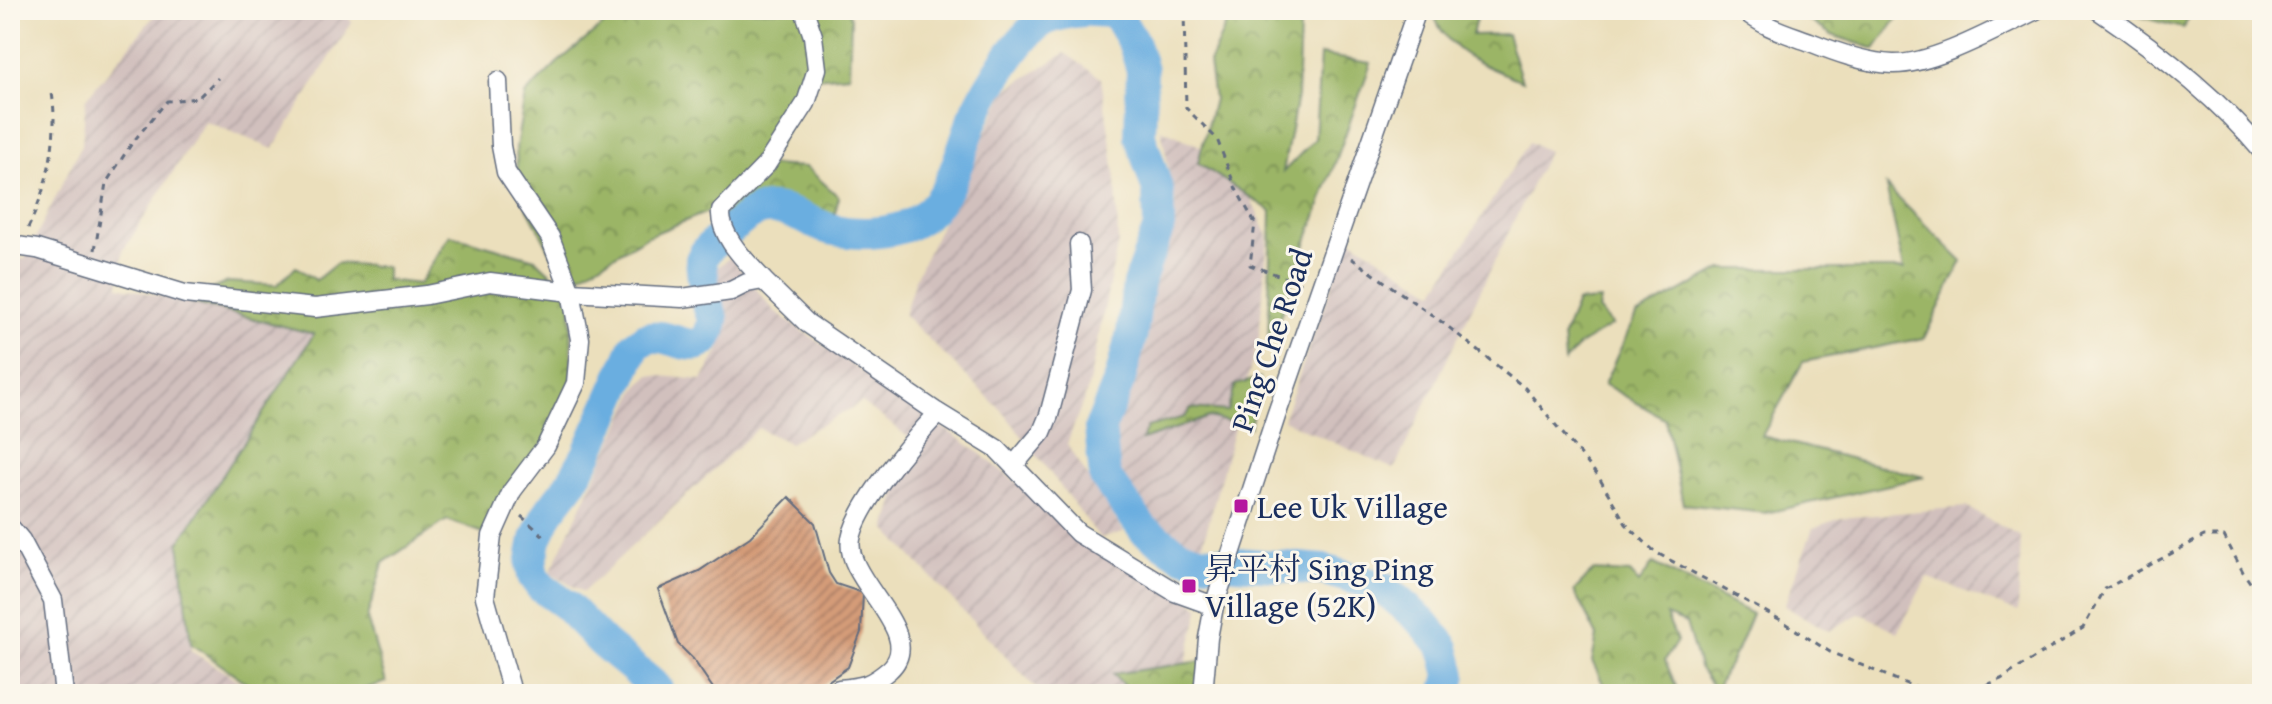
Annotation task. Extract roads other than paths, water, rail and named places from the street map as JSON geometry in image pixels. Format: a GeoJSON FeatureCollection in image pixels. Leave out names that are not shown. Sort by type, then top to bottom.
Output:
{"type":"FeatureCollection","features":[{"type":"Feature","properties":{"kind":"street"},"geometry":{"type":"LineString","coordinates":[[804,10],[813,36],[817,69],[806,103],[766,165],[721,211],[720,221],[738,251],[807,323],[938,413],[997,449],[1078,533],[1175,592],[1216,601]]}},
{"type":"Feature","properties":{"kind":"street","name":"Ping Che Road"},"geometry":{"type":"LineString","coordinates":[[1203,694],[1208,638],[1230,556],[1417,10]]}},
{"type":"Feature","properties":{"kind":"street"},"geometry":{"type":"LineString","coordinates":[[1744,10],[1755,20],[1772,28],[1821,46],[1891,64],[1919,60],[1966,43],[2036,10]]}},
{"type":"Feature","properties":{"kind":"street"},"geometry":{"type":"LineString","coordinates":[[2098,10],[2200,89],[2262,151]]}},
{"type":"Feature","properties":{"kind":"street"},"geometry":{"type":"LineString","coordinates":[[498,81],[501,146],[506,172],[550,237],[571,292],[580,339],[576,383],[546,446],[512,491],[492,536],[485,597],[510,685]]}},
{"type":"Feature","properties":{"kind":"street"},"geometry":{"type":"LineString","coordinates":[[1014,465],[1042,432],[1049,415],[1082,290],[1079,244]]}},
{"type":"Feature","properties":{"kind":"street"},"geometry":{"type":"LineString","coordinates":[[15,246],[37,249],[185,294],[315,308],[427,295],[490,282],[571,292],[682,298],[722,293],[763,280]]}},
{"type":"Feature","properties":{"kind":"street"},"geometry":{"type":"LineString","coordinates":[[839,689],[873,683],[900,656],[901,645],[885,611],[851,560],[851,539],[871,497],[913,440],[938,413]]}},
{"type":"Feature","properties":{"kind":"street"},"geometry":{"type":"LineString","coordinates":[[10,527],[21,540],[53,600],[64,694]]}},
{"type":"Feature","properties":{"kind":"waterway"},"geometry":{"type":"LineString","coordinates":[[659,694],[656,687],[603,643],[566,605],[541,587],[533,576],[531,565],[536,539],[548,513],[587,455],[635,346],[646,338],[656,337],[695,345],[703,342],[713,319],[705,297],[701,260],[713,244],[756,211],[778,209],[830,229],[861,233],[904,227],[927,214],[938,202],[953,175],[987,91],[1027,35],[1037,25],[1055,16],[1119,10]]}},
{"type":"Feature","properties":{"kind":"waterway"},"geometry":{"type":"LineString","coordinates":[[1115,12],[1134,44],[1142,70],[1140,136],[1158,191],[1159,227],[1138,284],[1132,333],[1120,379],[1100,428],[1105,477],[1144,530],[1180,554],[1199,560],[1324,570],[1382,587],[1424,623],[1444,648],[1451,675],[1446,694]]}},
{"type":"Feature","properties":{"kind":"place","name":"Lee Uk Village"},"geometry":{"type":"Point","coordinates":[1241,506]}},
{"type":"Feature","properties":{"kind":"place","name":"昇平村 Sing Ping Village (52K)"},"geometry":{"type":"Point","coordinates":[1189,586]}}]}
